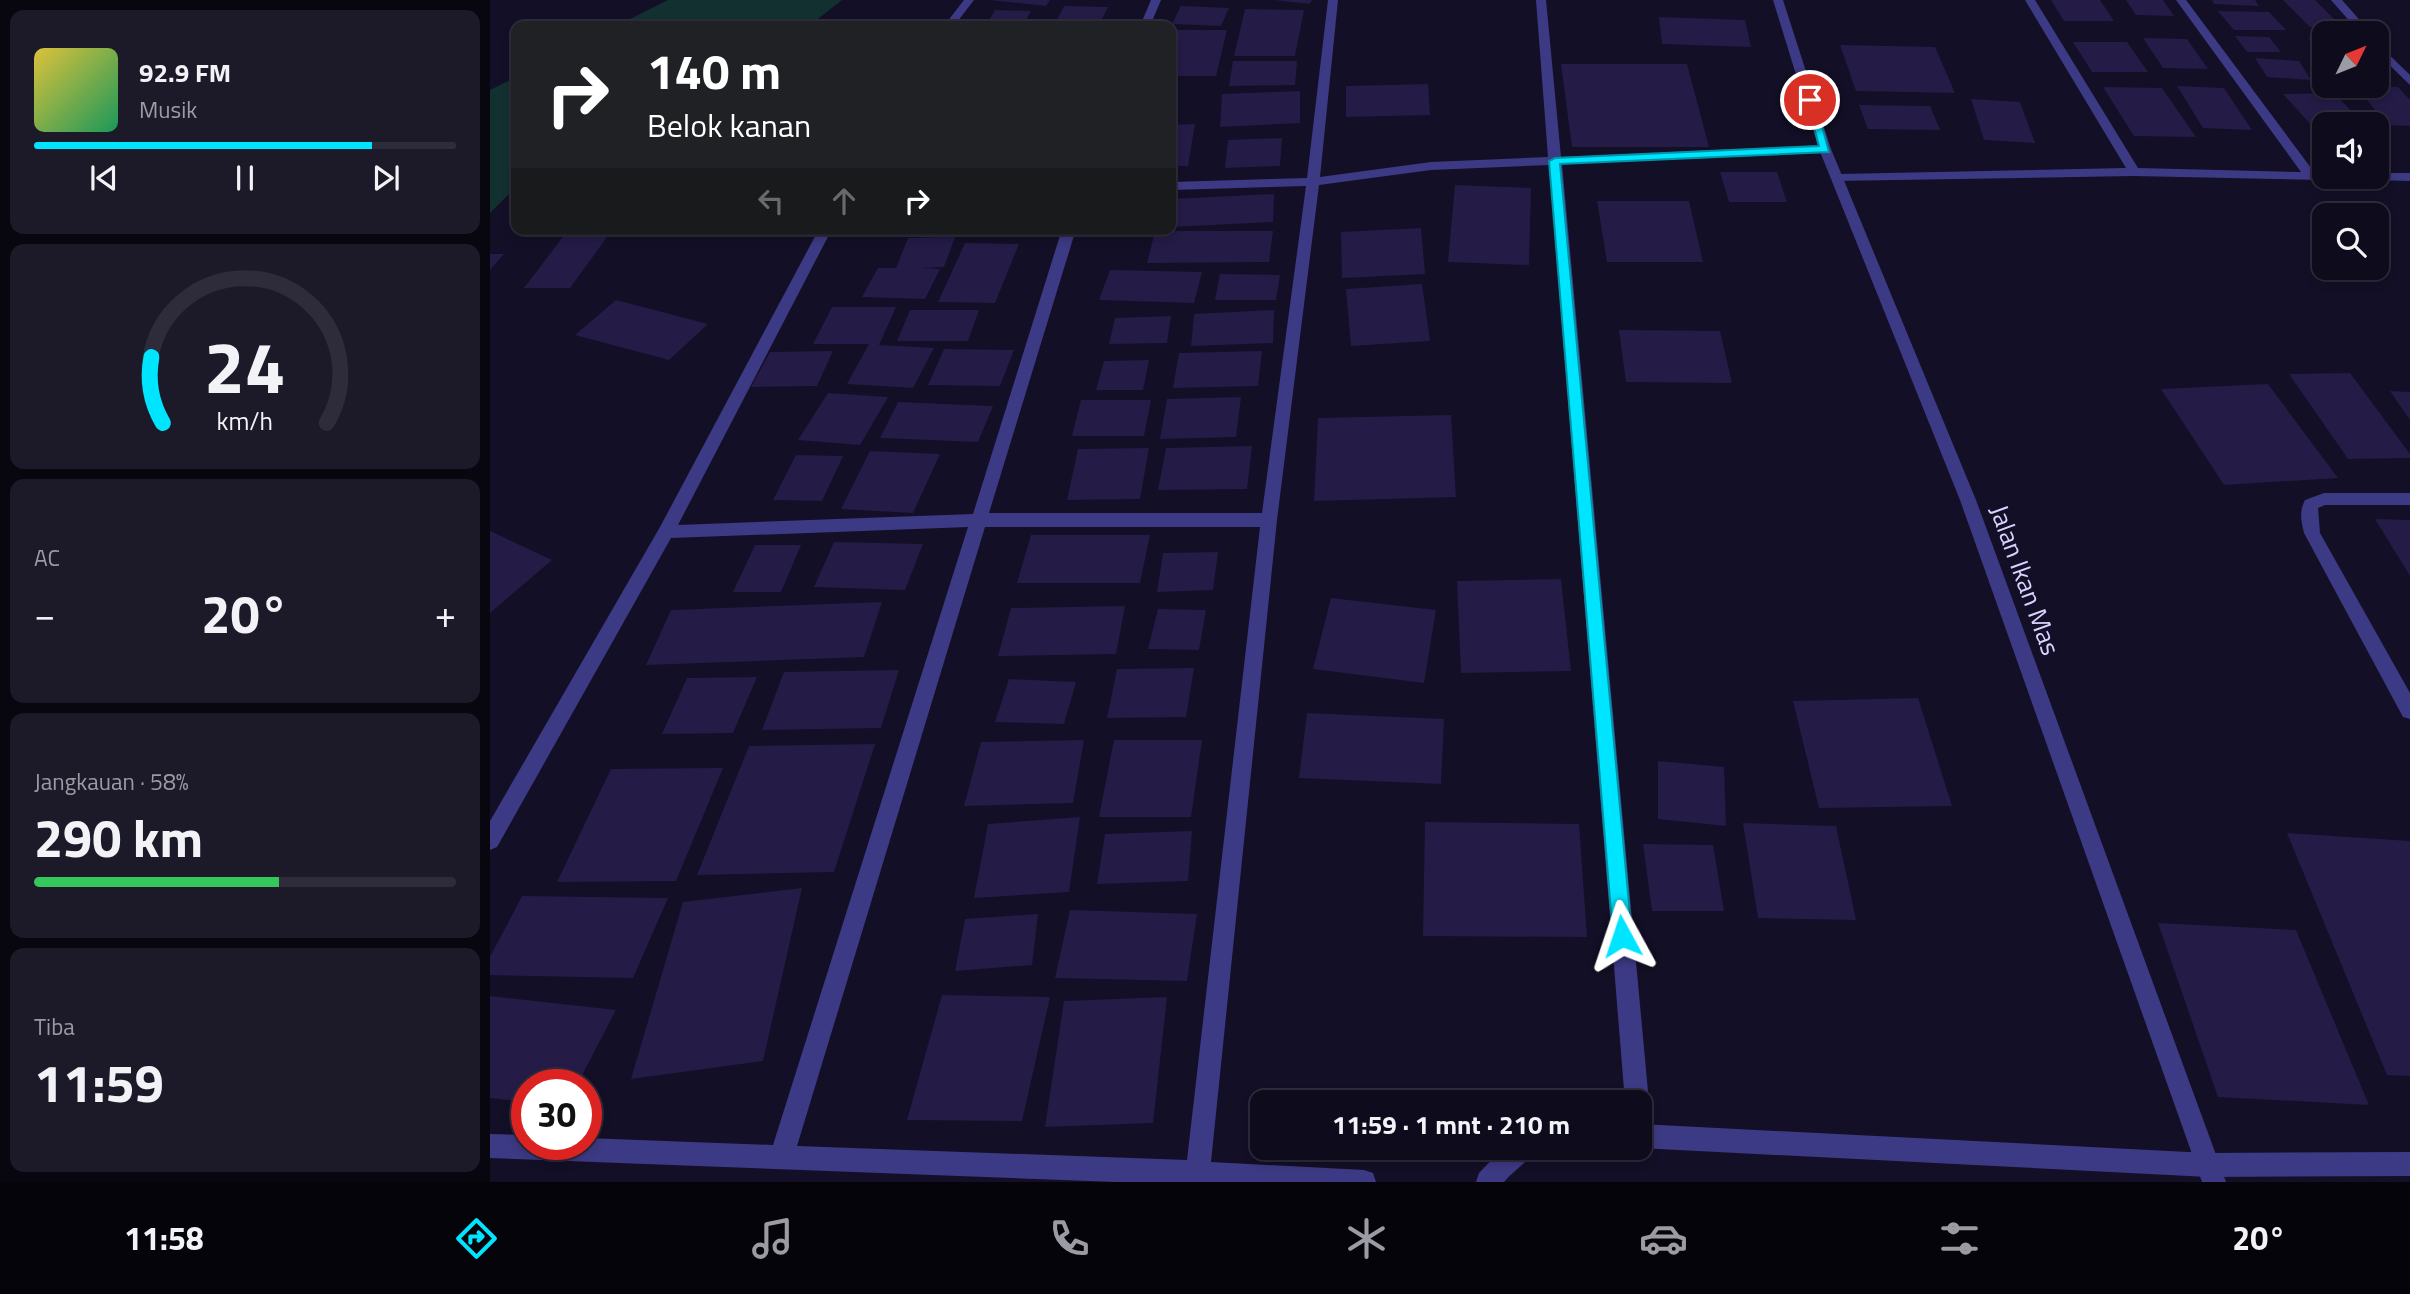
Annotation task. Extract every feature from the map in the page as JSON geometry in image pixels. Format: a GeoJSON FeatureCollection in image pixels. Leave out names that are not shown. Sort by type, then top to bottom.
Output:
{"type":"FeatureCollection","features":[{"type":"Feature","properties":{"kind":"street"},"geometry":{"type":"LineString","coordinates":[[953,21],[969,0]]}},
{"type":"Feature","properties":{"kind":"street"},"geometry":{"type":"LineString","coordinates":[[1147,21],[1156,0]]}},
{"type":"Feature","properties":{"kind":"street"},"geometry":{"type":"LineString","coordinates":[[1198,1173],[1269,520],[1313,182],[1333,0]]}},
{"type":"Feature","properties":{"kind":"street"},"geometry":{"type":"LineString","coordinates":[[1541,0],[1636,1090]]}},
{"type":"Feature","properties":{"kind":"street","name":"Jalan Ikan Mas"},"geometry":{"type":"LineString","coordinates":[[1779,0],[1825,149],[1968,500],[2211,1173]]}},
{"type":"Feature","properties":{"kind":"street"},"geometry":{"type":"LineString","coordinates":[[2030,0],[2134,172]]}},
{"type":"Feature","properties":{"kind":"street"},"geometry":{"type":"LineString","coordinates":[[2182,0],[2312,169]]}},
{"type":"Feature","properties":{"kind":"street"},"geometry":{"type":"LineString","coordinates":[[2336,0],[2355,21]]}},
{"type":"Feature","properties":{"kind":"street"},"geometry":{"type":"LineString","coordinates":[[2389,59],[2410,82]]}},
{"type":"Feature","properties":{"kind":"street"},"geometry":{"type":"LineString","coordinates":[[1176,186],[1313,182],[1404,168],[1825,149]]}},
{"type":"Feature","properties":{"kind":"street"},"geometry":{"type":"LineString","coordinates":[[1839,178],[2134,172],[2312,176]]}},
{"type":"Feature","properties":{"kind":"street"},"geometry":{"type":"LineString","coordinates":[[2389,177],[2410,177]]}},
{"type":"Feature","properties":{"kind":"street"},"geometry":{"type":"LineString","coordinates":[[490,840],[666,532],[822,235]]}},
{"type":"Feature","properties":{"kind":"street"},"geometry":{"type":"LineString","coordinates":[[782,1156],[1067,235]]}},
{"type":"Feature","properties":{"kind":"street"},"geometry":{"type":"LineString","coordinates":[[2410,499],[2324,499],[2311,504],[2308,513],[2312,533],[2410,711]]}},
{"type":"Feature","properties":{"kind":"street"},"geometry":{"type":"LineString","coordinates":[[666,532],[980,520],[1269,520]]}},
{"type":"Feature","properties":{"kind":"street"},"geometry":{"type":"LineString","coordinates":[[1652,1136],[2211,1173],[2410,1164]]}},
{"type":"Feature","properties":{"kind":"street"},"geometry":{"type":"LineString","coordinates":[[490,1146],[1198,1173],[1364,1182]]}},
{"type":"Feature","properties":{"kind":"street"},"geometry":{"type":"LineString","coordinates":[[1488,1182],[1506,1160]]}},
{"type":"Feature","properties":{"kind":"green space"},"geometry":{"type":"Polygon","coordinates":[[[668,0],[842,0],[815,21],[626,21],[668,0]]]}},
{"type":"Feature","properties":{"kind":"green space"},"geometry":{"type":"Polygon","coordinates":[[[511,80],[511,192],[490,213],[490,90],[511,80]]]}},
{"type":"Feature","properties":{"kind":"building"},"geometry":{"type":"Polygon","coordinates":[[[989,0],[1050,0],[1046,6],[989,0]]]}},
{"type":"Feature","properties":{"kind":"building"},"geometry":{"type":"Polygon","coordinates":[[[1274,0],[1312,0],[1310,4],[1274,0]]]}},
{"type":"Feature","properties":{"kind":"building"},"geometry":{"type":"Polygon","coordinates":[[[2051,0],[2100,0],[2114,21],[2064,21],[2051,0]]]}},
{"type":"Feature","properties":{"kind":"building"},"geometry":{"type":"Polygon","coordinates":[[[2126,0],[2163,0],[2174,16],[2136,15],[2126,0]]]}},
{"type":"Feature","properties":{"kind":"building"},"geometry":{"type":"Polygon","coordinates":[[[2212,0],[2255,0],[2259,6],[2214,4],[2212,0]]]}},
{"type":"Feature","properties":{"kind":"building"},"geometry":{"type":"Polygon","coordinates":[[[2283,0],[2315,0],[2336,21],[2312,21],[2310,27],[2283,0]]]}},
{"type":"Feature","properties":{"kind":"building"},"geometry":{"type":"Polygon","coordinates":[[[1064,6],[1108,7],[1101,21],[1056,21],[1064,6]]]}},
{"type":"Feature","properties":{"kind":"building"},"geometry":{"type":"Polygon","coordinates":[[[1181,6],[1229,8],[1221,26],[1176,24],[1174,21],[1181,6]]]}},
{"type":"Feature","properties":{"kind":"building"},"geometry":{"type":"Polygon","coordinates":[[[1245,9],[1304,10],[1295,56],[1234,56],[1245,9]]]}},
{"type":"Feature","properties":{"kind":"building"},"geometry":{"type":"Polygon","coordinates":[[[995,10],[1031,11],[1026,21],[989,21],[995,10]]]}},
{"type":"Feature","properties":{"kind":"building"},"geometry":{"type":"Polygon","coordinates":[[[2218,11],[2269,12],[2286,30],[2234,30],[2218,11]]]}},
{"type":"Feature","properties":{"kind":"building"},"geometry":{"type":"Polygon","coordinates":[[[1659,17],[1745,20],[1751,47],[1662,44],[1659,17]]]}},
{"type":"Feature","properties":{"kind":"building"},"geometry":{"type":"Polygon","coordinates":[[[1176,30],[1227,30],[1216,76],[1176,76],[1176,30]]]}},
{"type":"Feature","properties":{"kind":"building"},"geometry":{"type":"Polygon","coordinates":[[[2235,36],[2269,37],[2281,52],[2247,52],[2235,36]]]}},
{"type":"Feature","properties":{"kind":"building"},"geometry":{"type":"Polygon","coordinates":[[[2143,38],[2187,39],[2208,69],[2163,68],[2143,38]]]}},
{"type":"Feature","properties":{"kind":"building"},"geometry":{"type":"Polygon","coordinates":[[[2073,42],[2127,42],[2148,72],[2092,72],[2073,42]]]}},
{"type":"Feature","properties":{"kind":"building"},"geometry":{"type":"Polygon","coordinates":[[[1840,45],[1935,47],[1955,93],[1856,91],[1840,45]]]}},
{"type":"Feature","properties":{"kind":"building"},"geometry":{"type":"Polygon","coordinates":[[[2255,58],[2299,61],[2311,80],[2267,77],[2255,58]]]}},
{"type":"Feature","properties":{"kind":"building"},"geometry":{"type":"Polygon","coordinates":[[[1233,61],[1297,61],[1295,85],[1229,86],[1233,61]]]}},
{"type":"Feature","properties":{"kind":"building"},"geometry":{"type":"Polygon","coordinates":[[[1561,64],[1687,64],[1709,147],[1572,147],[1561,64]]]}},
{"type":"Feature","properties":{"kind":"building"},"geometry":{"type":"Polygon","coordinates":[[[1428,84],[1430,115],[1346,117],[1346,86],[1428,84]]]}},
{"type":"Feature","properties":{"kind":"building"},"geometry":{"type":"Polygon","coordinates":[[[2177,86],[2224,88],[2252,130],[2203,128],[2177,86]]]}},
{"type":"Feature","properties":{"kind":"building"},"geometry":{"type":"Polygon","coordinates":[[[2103,87],[2162,88],[2196,137],[2134,136],[2103,87]]]}},
{"type":"Feature","properties":{"kind":"building"},"geometry":{"type":"Polygon","coordinates":[[[2389,87],[2398,87],[2410,100],[2410,126],[2389,125],[2389,112],[2377,112],[2365,98],[2389,98],[2389,87]]]}},
{"type":"Feature","properties":{"kind":"building"},"geometry":{"type":"Polygon","coordinates":[[[1300,91],[1300,123],[1220,127],[1222,94],[1300,91]]]}},
{"type":"Feature","properties":{"kind":"building"},"geometry":{"type":"Polygon","coordinates":[[[2312,93],[2312,98],[2339,98],[2352,112],[2312,112],[2312,126],[2283,94],[2312,93]]]}},
{"type":"Feature","properties":{"kind":"building"},"geometry":{"type":"Polygon","coordinates":[[[1971,99],[2020,102],[2035,143],[1984,140],[1971,99]]]}},
{"type":"Feature","properties":{"kind":"building"},"geometry":{"type":"Polygon","coordinates":[[[1859,105],[1930,106],[1940,130],[1868,129],[1859,105]]]}},
{"type":"Feature","properties":{"kind":"building"},"geometry":{"type":"Polygon","coordinates":[[[1195,124],[1188,166],[1176,166],[1176,125],[1195,124]]]}},
{"type":"Feature","properties":{"kind":"building"},"geometry":{"type":"Polygon","coordinates":[[[1282,138],[1280,166],[1225,168],[1228,140],[1282,138]]]}},
{"type":"Feature","properties":{"kind":"building"},"geometry":{"type":"Polygon","coordinates":[[[1720,172],[1777,172],[1787,202],[1729,202],[1720,172]]]}},
{"type":"Feature","properties":{"kind":"building"},"geometry":{"type":"Polygon","coordinates":[[[1455,185],[1531,188],[1529,265],[1448,262],[1455,185]]]}},
{"type":"Feature","properties":{"kind":"building"},"geometry":{"type":"Polygon","coordinates":[[[1274,194],[1273,222],[1176,227],[1176,199],[1274,194]]]}},
{"type":"Feature","properties":{"kind":"building"},"geometry":{"type":"Polygon","coordinates":[[[1597,201],[1689,201],[1703,262],[1607,262],[1597,201]]]}},
{"type":"Feature","properties":{"kind":"building"},"geometry":{"type":"Polygon","coordinates":[[[1421,228],[1425,274],[1342,278],[1341,232],[1421,228]]]}},
{"type":"Feature","properties":{"kind":"building"},"geometry":{"type":"Polygon","coordinates":[[[1176,231],[1273,231],[1269,262],[1147,263],[1154,235],[1176,235],[1176,231]]]}},
{"type":"Feature","properties":{"kind":"building"},"geometry":{"type":"Polygon","coordinates":[[[564,235],[609,235],[570,288],[524,288],[564,235]]]}},
{"type":"Feature","properties":{"kind":"building"},"geometry":{"type":"Polygon","coordinates":[[[955,237],[944,267],[922,268],[940,269],[925,299],[862,297],[878,268],[896,268],[908,238],[955,237]]]}},
{"type":"Feature","properties":{"kind":"building"},"geometry":{"type":"Polygon","coordinates":[[[965,243],[1019,244],[995,303],[938,302],[965,243]]]}},
{"type":"Feature","properties":{"kind":"building"},"geometry":{"type":"Polygon","coordinates":[[[490,254],[504,254],[490,270],[490,254]]]}},
{"type":"Feature","properties":{"kind":"building"},"geometry":{"type":"Polygon","coordinates":[[[1110,270],[1202,272],[1194,303],[1099,300],[1110,270]]]}},
{"type":"Feature","properties":{"kind":"building"},"geometry":{"type":"Polygon","coordinates":[[[1220,274],[1280,275],[1276,300],[1215,300],[1220,274]]]}},
{"type":"Feature","properties":{"kind":"building"},"geometry":{"type":"Polygon","coordinates":[[[1422,284],[1430,341],[1351,346],[1346,289],[1422,284]]]}},
{"type":"Feature","properties":{"kind":"building"},"geometry":{"type":"Polygon","coordinates":[[[616,300],[708,324],[669,360],[575,335],[616,300]]]}},
{"type":"Feature","properties":{"kind":"building"},"geometry":{"type":"Polygon","coordinates":[[[832,307],[896,307],[879,345],[934,348],[913,388],[847,384],[869,344],[813,344],[832,307]]]}},
{"type":"Feature","properties":{"kind":"building"},"geometry":{"type":"Polygon","coordinates":[[[910,310],[979,310],[968,341],[897,341],[910,310]]]}},
{"type":"Feature","properties":{"kind":"building"},"geometry":{"type":"Polygon","coordinates":[[[1274,310],[1273,343],[1191,346],[1194,314],[1274,310]]]}},
{"type":"Feature","properties":{"kind":"building"},"geometry":{"type":"Polygon","coordinates":[[[1171,316],[1167,343],[1109,344],[1115,318],[1171,316]]]}},
{"type":"Feature","properties":{"kind":"building"},"geometry":{"type":"Polygon","coordinates":[[[1619,330],[1720,331],[1732,383],[1626,382],[1619,330]]]}},
{"type":"Feature","properties":{"kind":"building"},"geometry":{"type":"Polygon","coordinates":[[[944,349],[1014,350],[1000,386],[928,385],[944,349]]]}},
{"type":"Feature","properties":{"kind":"building"},"geometry":{"type":"Polygon","coordinates":[[[833,351],[817,386],[751,387],[770,352],[833,351]]]}},
{"type":"Feature","properties":{"kind":"building"},"geometry":{"type":"Polygon","coordinates":[[[1262,351],[1258,386],[1173,388],[1179,353],[1262,351]]]}},
{"type":"Feature","properties":{"kind":"building"},"geometry":{"type":"Polygon","coordinates":[[[1149,360],[1143,390],[1096,390],[1104,361],[1149,360]]]}},
{"type":"Feature","properties":{"kind":"building"},"geometry":{"type":"Polygon","coordinates":[[[2350,373],[2410,454],[2410,458],[2348,459],[2289,374],[2350,373]]]}},
{"type":"Feature","properties":{"kind":"building"},"geometry":{"type":"Polygon","coordinates":[[[2268,384],[2338,478],[2224,485],[2161,389],[2268,384]]]}},
{"type":"Feature","properties":{"kind":"building"},"geometry":{"type":"Polygon","coordinates":[[[2390,391],[2410,392],[2410,420],[2390,391]]]}},
{"type":"Feature","properties":{"kind":"building"},"geometry":{"type":"Polygon","coordinates":[[[828,393],[888,397],[860,445],[798,440],[828,393]]]}},
{"type":"Feature","properties":{"kind":"building"},"geometry":{"type":"Polygon","coordinates":[[[1241,397],[1236,437],[1160,439],[1167,399],[1241,397]]]}},
{"type":"Feature","properties":{"kind":"building"},"geometry":{"type":"Polygon","coordinates":[[[1081,400],[1151,400],[1144,436],[1072,436],[1081,400]]]}},
{"type":"Feature","properties":{"kind":"building"},"geometry":{"type":"Polygon","coordinates":[[[898,402],[993,406],[978,442],[880,438],[898,402]]]}},
{"type":"Feature","properties":{"kind":"building"},"geometry":{"type":"Polygon","coordinates":[[[1451,415],[1456,497],[1314,501],[1318,418],[1451,415]]]}},
{"type":"Feature","properties":{"kind":"building"},"geometry":{"type":"Polygon","coordinates":[[[1252,446],[1247,489],[1158,490],[1166,448],[1252,446]]]}},
{"type":"Feature","properties":{"kind":"building"},"geometry":{"type":"Polygon","coordinates":[[[1149,448],[1140,499],[1067,500],[1078,449],[1149,448]]]}},
{"type":"Feature","properties":{"kind":"building"},"geometry":{"type":"Polygon","coordinates":[[[870,451],[940,454],[913,513],[841,509],[870,451]]]}},
{"type":"Feature","properties":{"kind":"building"},"geometry":{"type":"Polygon","coordinates":[[[796,455],[843,456],[822,501],[773,500],[796,455]]]}},
{"type":"Feature","properties":{"kind":"building"},"geometry":{"type":"Polygon","coordinates":[[[2375,519],[2410,520],[2410,576],[2375,519]]]}},
{"type":"Feature","properties":{"kind":"building"},"geometry":{"type":"Polygon","coordinates":[[[490,531],[552,560],[490,613],[490,531]]]}},
{"type":"Feature","properties":{"kind":"building"},"geometry":{"type":"Polygon","coordinates":[[[1031,535],[1150,535],[1140,583],[1017,583],[1031,535]]]}},
{"type":"Feature","properties":{"kind":"building"},"geometry":{"type":"Polygon","coordinates":[[[834,542],[923,544],[905,590],[814,587],[834,542]]]}},
{"type":"Feature","properties":{"kind":"building"},"geometry":{"type":"Polygon","coordinates":[[[755,545],[801,545],[781,592],[733,592],[755,545]]]}},
{"type":"Feature","properties":{"kind":"building"},"geometry":{"type":"Polygon","coordinates":[[[1218,552],[1213,590],[1157,592],[1163,553],[1218,552]]]}},
{"type":"Feature","properties":{"kind":"building"},"geometry":{"type":"Polygon","coordinates":[[[1561,579],[1571,671],[1461,673],[1457,581],[1561,579]]]}},
{"type":"Feature","properties":{"kind":"building"},"geometry":{"type":"Polygon","coordinates":[[[1331,598],[1436,610],[1424,683],[1313,669],[1331,598]]]}},
{"type":"Feature","properties":{"kind":"building"},"geometry":{"type":"Polygon","coordinates":[[[882,602],[864,657],[646,665],[671,610],[882,602]]]}},
{"type":"Feature","properties":{"kind":"building"},"geometry":{"type":"Polygon","coordinates":[[[1125,606],[1116,654],[998,656],[1011,608],[1125,606]]]}},
{"type":"Feature","properties":{"kind":"building"},"geometry":{"type":"Polygon","coordinates":[[[1158,609],[1206,610],[1199,650],[1148,649],[1158,609]]]}},
{"type":"Feature","properties":{"kind":"building"},"geometry":{"type":"Polygon","coordinates":[[[1194,668],[1186,717],[1107,718],[1117,669],[1194,668]]]}},
{"type":"Feature","properties":{"kind":"building"},"geometry":{"type":"Polygon","coordinates":[[[899,670],[881,728],[762,730],[784,672],[899,670]]]}},
{"type":"Feature","properties":{"kind":"building"},"geometry":{"type":"Polygon","coordinates":[[[757,677],[733,733],[662,734],[687,678],[757,677]]]}},
{"type":"Feature","properties":{"kind":"building"},"geometry":{"type":"Polygon","coordinates":[[[1009,679],[1076,682],[1064,724],[995,722],[1009,679]]]}},
{"type":"Feature","properties":{"kind":"building"},"geometry":{"type":"Polygon","coordinates":[[[1918,698],[1952,806],[1819,808],[1793,701],[1918,698]]]}},
{"type":"Feature","properties":{"kind":"building"},"geometry":{"type":"Polygon","coordinates":[[[1307,713],[1444,719],[1441,784],[1299,778],[1307,713]]]}},
{"type":"Feature","properties":{"kind":"building"},"geometry":{"type":"Polygon","coordinates":[[[1084,740],[1073,803],[964,806],[981,742],[1084,740]]]}},
{"type":"Feature","properties":{"kind":"building"},"geometry":{"type":"Polygon","coordinates":[[[1114,740],[1202,740],[1191,817],[1099,817],[1114,740]]]}},
{"type":"Feature","properties":{"kind":"building"},"geometry":{"type":"Polygon","coordinates":[[[875,744],[834,872],[697,875],[749,746],[875,744]]]}},
{"type":"Feature","properties":{"kind":"building"},"geometry":{"type":"Polygon","coordinates":[[[1658,761],[1724,767],[1726,826],[1658,819],[1658,761]]]}},
{"type":"Feature","properties":{"kind":"building"},"geometry":{"type":"Polygon","coordinates":[[[723,768],[676,881],[557,882],[611,769],[723,768]]]}},
{"type":"Feature","properties":{"kind":"building"},"geometry":{"type":"Polygon","coordinates":[[[1080,817],[1069,892],[974,898],[988,824],[1080,817]]]}},
{"type":"Feature","properties":{"kind":"building"},"geometry":{"type":"Polygon","coordinates":[[[1425,822],[1579,824],[1587,937],[1423,936],[1425,822]]]}},
{"type":"Feature","properties":{"kind":"building"},"geometry":{"type":"Polygon","coordinates":[[[1743,823],[1836,826],[1856,920],[1758,918],[1743,823]]]}},
{"type":"Feature","properties":{"kind":"building"},"geometry":{"type":"Polygon","coordinates":[[[1192,831],[1188,881],[1097,884],[1105,834],[1192,831]]]}},
{"type":"Feature","properties":{"kind":"building"},"geometry":{"type":"Polygon","coordinates":[[[2287,833],[2410,841],[2410,1076],[2387,1075],[2287,833]]]}},
{"type":"Feature","properties":{"kind":"building"},"geometry":{"type":"Polygon","coordinates":[[[1643,844],[1713,845],[1724,911],[1652,911],[1643,844]]]}},
{"type":"Feature","properties":{"kind":"building"},"geometry":{"type":"Polygon","coordinates":[[[802,888],[763,1061],[631,1079],[683,902],[802,888]]]}},
{"type":"Feature","properties":{"kind":"building"},"geometry":{"type":"Polygon","coordinates":[[[522,896],[668,898],[633,978],[490,975],[490,957],[522,896]]]}},
{"type":"Feature","properties":{"kind":"building"},"geometry":{"type":"Polygon","coordinates":[[[1070,910],[1197,914],[1187,981],[1055,978],[1070,910]]]}},
{"type":"Feature","properties":{"kind":"building"},"geometry":{"type":"Polygon","coordinates":[[[1038,914],[1032,965],[955,971],[965,919],[1038,914]]]}},
{"type":"Feature","properties":{"kind":"building"},"geometry":{"type":"Polygon","coordinates":[[[2158,923],[2296,930],[2369,1105],[2218,1097],[2158,923]]]}},
{"type":"Feature","properties":{"kind":"building"},"geometry":{"type":"Polygon","coordinates":[[[942,995],[1050,997],[1022,1121],[907,1120],[942,995]]]}},
{"type":"Feature","properties":{"kind":"building"},"geometry":{"type":"Polygon","coordinates":[[[490,996],[616,1010],[585,1069],[511,1069],[511,1100],[490,1098],[490,996]]]}},
{"type":"Feature","properties":{"kind":"building"},"geometry":{"type":"Polygon","coordinates":[[[1167,997],[1153,1123],[1045,1127],[1064,1001],[1167,997]]]}},
{"type":"Feature","properties":{"kind":"route"},"geometry":{"type":"LineString","coordinates":[[1622,936],[1555,161],[1825,149],[1810,100]]}}]}
